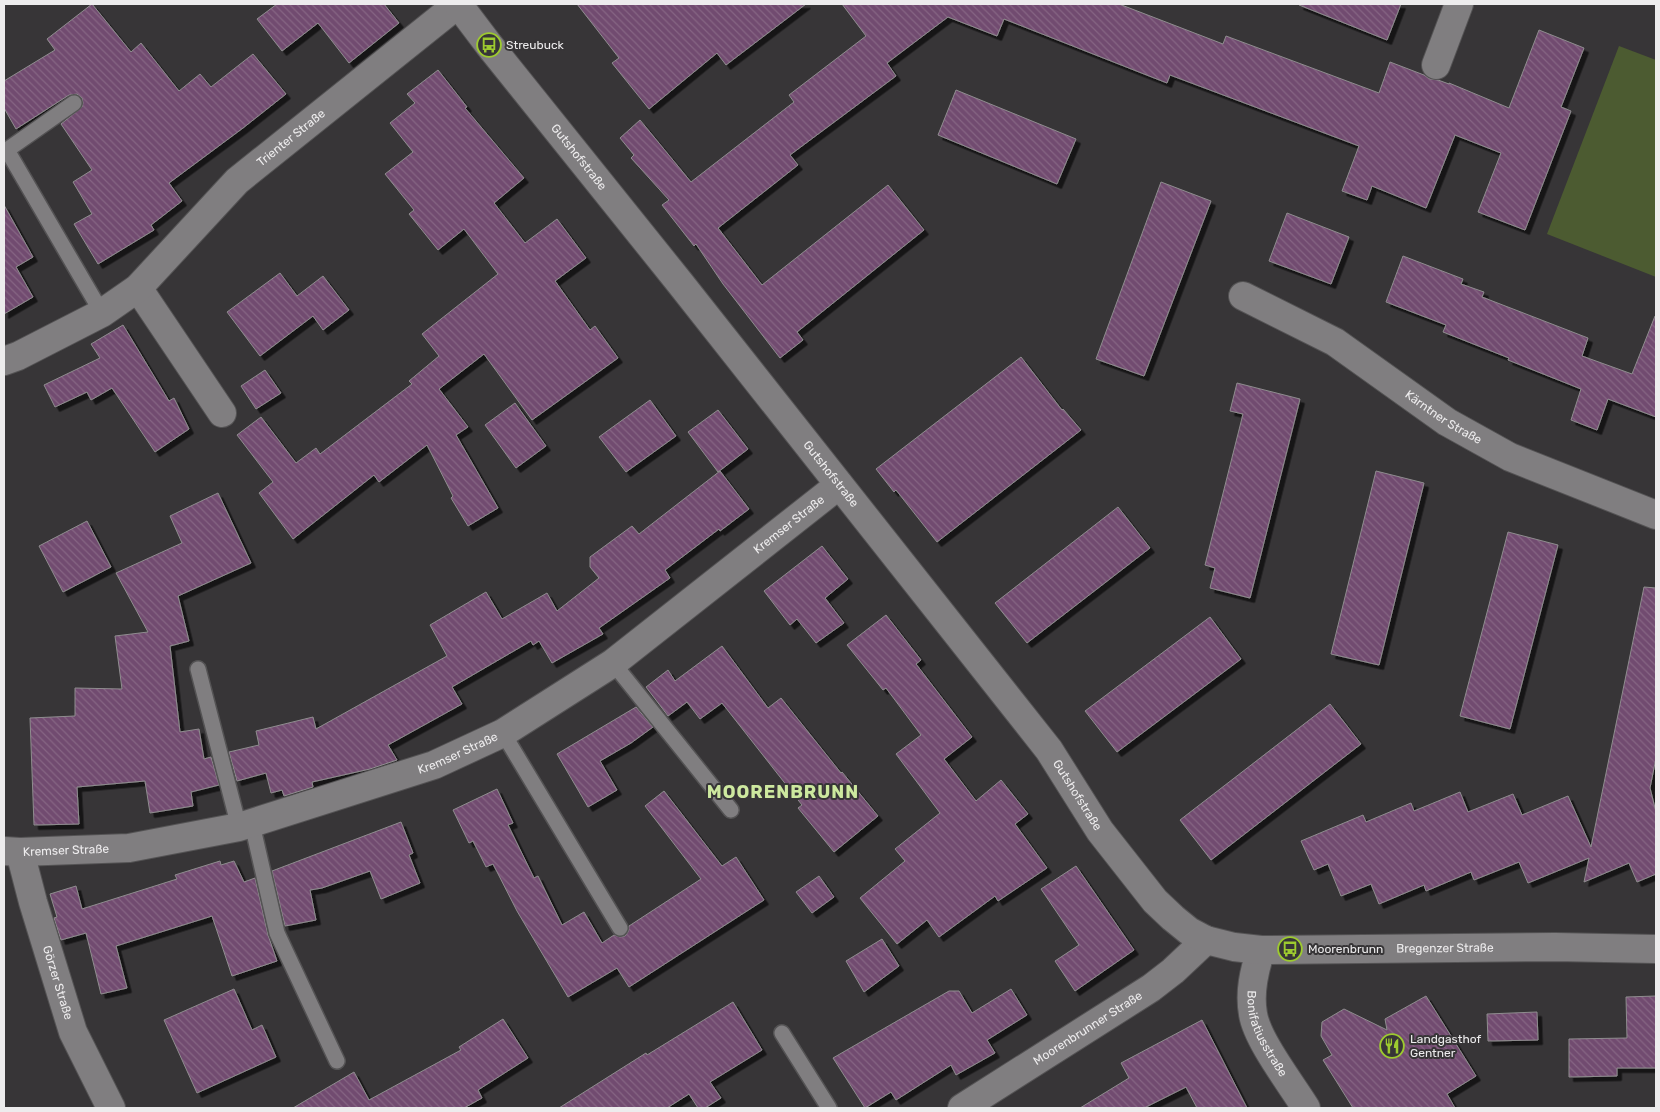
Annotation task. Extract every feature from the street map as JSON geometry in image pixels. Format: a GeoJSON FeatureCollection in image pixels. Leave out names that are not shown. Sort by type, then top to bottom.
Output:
{"type":"FeatureCollection","features":[{"type":"Feature","properties":{"kind":"street","name":"Trienter Straße"},"geometry":{"type":"LineString","coordinates":[[4,361],[18,356],[102,314],[138,288],[237,181],[458,4]]}},
{"type":"Feature","properties":{"kind":"street","name":"Gutshofstraße"},"geometry":{"type":"LineString","coordinates":[[458,4],[1049,750],[1100,831],[1141,883],[1173,918],[1206,940]]}},
{"type":"Feature","properties":{"kind":"street"},"geometry":{"type":"LineString","coordinates":[[1436,65],[1459,4]]}},
{"type":"Feature","properties":{"kind":"street"},"geometry":{"type":"LineString","coordinates":[[138,288],[222,413]]}},
{"type":"Feature","properties":{"kind":"street","name":"Kärntner Straße"},"geometry":{"type":"LineString","coordinates":[[1243,296],[1335,342],[1447,422],[1510,457],[1656,515]]}},
{"type":"Feature","properties":{"kind":"street","name":"Kremser Straße"},"geometry":{"type":"LineString","coordinates":[[12,851],[129,848],[245,825],[434,765],[503,733],[613,663],[839,485]]}},
{"type":"Feature","properties":{"kind":"street","name":"Görzer Straße"},"geometry":{"type":"LineString","coordinates":[[12,851],[33,902],[74,1032],[111,1108]]}},
{"type":"Feature","properties":{"kind":"street","name":"Bregenzer Straße"},"geometry":{"type":"LineString","coordinates":[[1206,940],[1234,947],[1261,950],[1554,947],[1656,949]]}},
{"type":"Feature","properties":{"kind":"street","name":"Moorenbrunner Straße"},"geometry":{"type":"LineString","coordinates":[[962,1108],[1151,988],[1173,971],[1206,940]]}},
{"type":"Feature","properties":{"kind":"street","name":"Bonifatiusstraße"},"geometry":{"type":"LineString","coordinates":[[1261,950],[1254,974],[1251,994],[1253,1016],[1258,1031],[1306,1108]]}},
{"type":"Feature","properties":{"kind":"lane"},"geometry":{"type":"LineString","coordinates":[[74,103],[7,150],[102,314]]}},
{"type":"Feature","properties":{"kind":"lane"},"geometry":{"type":"LineString","coordinates":[[613,663],[731,810]]}},
{"type":"Feature","properties":{"kind":"lane"},"geometry":{"type":"LineString","coordinates":[[198,669],[277,933],[337,1061]]}},
{"type":"Feature","properties":{"kind":"lane"},"geometry":{"type":"LineString","coordinates":[[503,733],[620,928]]}},
{"type":"Feature","properties":{"kind":"lane"},"geometry":{"type":"LineString","coordinates":[[782,1034],[829,1108]]}},
{"type":"Feature","properties":{"kind":"green space"},"geometry":{"type":"Polygon","coordinates":[[[1619,46],[1656,60],[1656,277],[1547,234],[1619,46]]]}},
{"type":"Feature","properties":{"kind":"building"},"geometry":{"type":"Polygon","coordinates":[[[92,4],[131,52],[141,43],[179,91],[200,74],[211,87],[253,54],[286,94],[169,183],[182,201],[151,225],[154,230],[98,264],[74,224],[92,214],[73,182],[92,170],[61,124],[82,107],[82,98],[77,94],[69,95],[16,129],[4,108],[4,81],[55,50],[47,39],[92,4]]]}},
{"type":"Feature","properties":{"kind":"building"},"geometry":{"type":"Polygon","coordinates":[[[277,4],[384,4],[399,23],[349,63],[318,23],[282,51],[257,19],[277,4]]]}},
{"type":"Feature","properties":{"kind":"building"},"geometry":{"type":"Polygon","coordinates":[[[577,4],[806,4],[726,65],[717,53],[649,109],[612,63],[619,58],[577,4]]]}},
{"type":"Feature","properties":{"kind":"building"},"geometry":{"type":"Polygon","coordinates":[[[842,4],[1119,4],[1223,44],[1226,36],[1379,93],[1390,62],[1430,79],[1449,83],[1509,108],[1539,30],[1584,48],[1561,107],[1571,111],[1525,230],[1478,212],[1501,153],[1455,135],[1426,208],[1372,186],[1367,200],[1342,191],[1359,146],[1170,75],[1167,83],[1004,19],[997,36],[948,17],[887,63],[896,76],[790,155],[798,165],[718,228],[762,285],[888,185],[924,230],[797,332],[803,340],[780,358],[723,284],[696,244],[694,246],[662,205],[669,200],[631,158],[634,155],[620,138],[640,120],[691,182],[794,102],[789,95],[866,36],[842,4]]]}},
{"type":"Feature","properties":{"kind":"building"},"geometry":{"type":"Polygon","coordinates":[[[1299,4],[1401,4],[1387,40],[1299,4]]]}},
{"type":"Feature","properties":{"kind":"building"},"geometry":{"type":"Polygon","coordinates":[[[438,70],[467,107],[465,108],[524,178],[494,203],[525,243],[557,219],[586,258],[555,281],[590,330],[595,326],[618,358],[532,420],[484,354],[439,389],[468,427],[456,435],[498,508],[468,526],[451,498],[453,496],[427,445],[379,482],[374,475],[293,539],[259,493],[273,482],[237,435],[261,417],[296,463],[316,448],[320,454],[412,384],[409,381],[439,356],[422,334],[498,274],[464,229],[438,250],[409,214],[414,210],[385,174],[413,152],[390,123],[415,103],[407,94],[438,70]]]}},
{"type":"Feature","properties":{"kind":"building"},"geometry":{"type":"Polygon","coordinates":[[[956,90],[1076,139],[1057,184],[938,135],[956,90]]]}},
{"type":"Feature","properties":{"kind":"building"},"geometry":{"type":"Polygon","coordinates":[[[1161,182],[1211,201],[1144,376],[1096,359],[1161,182]]]}},
{"type":"Feature","properties":{"kind":"building"},"geometry":{"type":"Polygon","coordinates":[[[4,205],[33,257],[16,267],[33,297],[4,314],[4,205]]]}},
{"type":"Feature","properties":{"kind":"building"},"geometry":{"type":"Polygon","coordinates":[[[1287,213],[1349,237],[1331,284],[1269,261],[1287,213]]]}},
{"type":"Feature","properties":{"kind":"building"},"geometry":{"type":"Polygon","coordinates":[[[1403,256],[1463,279],[1461,284],[1484,292],[1482,297],[1588,338],[1582,356],[1632,374],[1656,316],[1656,417],[1608,399],[1597,430],[1571,420],[1581,389],[1443,332],[1446,325],[1386,302],[1403,256]]]}},
{"type":"Feature","properties":{"kind":"building"},"geometry":{"type":"Polygon","coordinates":[[[280,273],[297,296],[323,276],[349,310],[323,330],[313,316],[260,356],[227,312],[280,273]]]}},
{"type":"Feature","properties":{"kind":"building"},"geometry":{"type":"Polygon","coordinates":[[[123,325],[169,401],[174,398],[189,429],[155,452],[112,388],[91,400],[87,392],[55,407],[44,385],[100,358],[91,344],[123,325]]]}},
{"type":"Feature","properties":{"kind":"building"},"geometry":{"type":"Polygon","coordinates":[[[1021,357],[1062,410],[1081,430],[937,542],[896,490],[894,492],[876,469],[1021,357]]]}},
{"type":"Feature","properties":{"kind":"building"},"geometry":{"type":"Polygon","coordinates":[[[265,370],[281,393],[256,409],[241,386],[265,370]]]}},
{"type":"Feature","properties":{"kind":"building"},"geometry":{"type":"Polygon","coordinates":[[[1237,383],[1300,399],[1250,598],[1210,588],[1215,568],[1205,565],[1243,414],[1230,411],[1237,383]]]}},
{"type":"Feature","properties":{"kind":"building"},"geometry":{"type":"Polygon","coordinates":[[[650,400],[676,436],[626,472],[599,437],[650,400]]]}},
{"type":"Feature","properties":{"kind":"building"},"geometry":{"type":"Polygon","coordinates":[[[515,403],[546,446],[516,468],[485,425],[515,403]]]}},
{"type":"Feature","properties":{"kind":"building"},"geometry":{"type":"Polygon","coordinates":[[[718,410],[748,449],[718,472],[688,432],[718,410]]]}},
{"type":"Feature","properties":{"kind":"building"},"geometry":{"type":"Polygon","coordinates":[[[720,471],[749,509],[665,570],[670,578],[599,628],[603,634],[552,663],[539,641],[533,645],[531,641],[452,687],[462,704],[388,745],[397,760],[370,769],[312,782],[313,787],[284,796],[282,790],[271,793],[266,773],[237,781],[229,752],[259,745],[256,731],[313,717],[316,729],[447,656],[430,625],[486,592],[502,619],[547,593],[557,611],[599,578],[590,567],[590,557],[632,526],[639,534],[720,471]]]}},
{"type":"Feature","properties":{"kind":"building"},"geometry":{"type":"Polygon","coordinates":[[[1376,471],[1424,483],[1379,665],[1331,654],[1376,471]]]}},
{"type":"Feature","properties":{"kind":"building"},"geometry":{"type":"Polygon","coordinates":[[[218,493],[251,563],[178,596],[189,641],[170,646],[180,732],[199,729],[204,759],[211,757],[219,785],[191,792],[193,806],[150,813],[145,781],[77,787],[79,824],[34,825],[30,718],[75,716],[75,688],[122,689],[115,636],[148,632],[116,573],[182,543],[170,516],[218,493]]]}},
{"type":"Feature","properties":{"kind":"building"},"geometry":{"type":"Polygon","coordinates":[[[1118,507],[1150,548],[1027,643],[995,603],[1118,507]]]}},
{"type":"Feature","properties":{"kind":"building"},"geometry":{"type":"Polygon","coordinates":[[[87,521],[111,567],[63,592],[39,546],[87,521]]]}},
{"type":"Feature","properties":{"kind":"building"},"geometry":{"type":"Polygon","coordinates":[[[1508,532],[1558,545],[1510,729],[1460,716],[1508,532]]]}},
{"type":"Feature","properties":{"kind":"building"},"geometry":{"type":"Polygon","coordinates":[[[822,546],[848,579],[825,598],[844,623],[816,643],[797,619],[790,625],[764,591],[822,546]]]}},
{"type":"Feature","properties":{"kind":"building"},"geometry":{"type":"Polygon","coordinates":[[[1644,587],[1656,588],[1656,758],[1650,788],[1656,812],[1656,874],[1637,882],[1629,863],[1584,882],[1589,858],[1528,883],[1519,862],[1474,880],[1471,872],[1426,891],[1424,885],[1379,904],[1371,884],[1341,896],[1328,864],[1314,870],[1301,841],[1363,815],[1366,822],[1411,803],[1414,811],[1460,792],[1468,812],[1513,794],[1522,815],[1568,796],[1591,847],[1644,587]]]}},
{"type":"Feature","properties":{"kind":"building"},"geometry":{"type":"Polygon","coordinates":[[[886,615],[921,660],[916,664],[972,737],[944,759],[976,801],[1001,780],[1028,814],[1015,824],[1047,868],[998,901],[995,896],[939,937],[927,920],[897,944],[860,898],[905,861],[895,849],[940,813],[896,754],[921,735],[886,688],[883,690],[847,645],[886,615]]]}},
{"type":"Feature","properties":{"kind":"building"},"geometry":{"type":"Polygon","coordinates":[[[1210,617],[1241,659],[1117,752],[1085,711],[1210,617]]]}},
{"type":"Feature","properties":{"kind":"building"},"geometry":{"type":"Polygon","coordinates":[[[722,646],[768,708],[781,698],[878,816],[834,852],[798,808],[802,805],[722,703],[700,719],[687,702],[668,716],[646,687],[668,670],[675,681],[722,646]]]}},
{"type":"Feature","properties":{"kind":"building"},"geometry":{"type":"Polygon","coordinates":[[[1330,704],[1361,744],[1211,860],[1180,820],[1330,704]]]}},
{"type":"Feature","properties":{"kind":"building"},"geometry":{"type":"Polygon","coordinates":[[[636,707],[653,727],[631,743],[600,761],[617,790],[588,807],[557,754],[636,707]]]}},
{"type":"Feature","properties":{"kind":"building"},"geometry":{"type":"Polygon","coordinates":[[[497,789],[513,823],[508,825],[534,878],[538,876],[562,925],[584,912],[602,943],[614,935],[625,936],[629,926],[701,879],[645,806],[664,791],[722,866],[736,857],[764,900],[629,987],[617,968],[568,997],[517,911],[493,864],[486,867],[473,841],[469,843],[453,810],[497,789]]]}},
{"type":"Feature","properties":{"kind":"building"},"geometry":{"type":"Polygon","coordinates":[[[401,822],[413,853],[409,855],[420,883],[381,899],[370,871],[322,888],[310,890],[316,920],[285,926],[272,871],[401,822]]]}},
{"type":"Feature","properties":{"kind":"building"},"geometry":{"type":"Polygon","coordinates":[[[220,861],[221,865],[234,861],[244,882],[255,878],[268,935],[277,961],[232,976],[212,916],[116,946],[127,988],[101,994],[86,933],[61,940],[54,918],[57,917],[50,894],[76,886],[82,909],[177,879],[175,875],[220,861]]]}},
{"type":"Feature","properties":{"kind":"building"},"geometry":{"type":"Polygon","coordinates":[[[1076,866],[1134,950],[1075,991],[1055,961],[1079,945],[1041,889],[1076,866]]]}},
{"type":"Feature","properties":{"kind":"building"},"geometry":{"type":"Polygon","coordinates":[[[819,876],[834,897],[812,913],[796,892],[819,876]]]}},
{"type":"Feature","properties":{"kind":"building"},"geometry":{"type":"Polygon","coordinates":[[[882,939],[899,966],[864,992],[846,961],[882,939]]]}},
{"type":"Feature","properties":{"kind":"building"},"geometry":{"type":"Polygon","coordinates":[[[234,989],[252,1030],[262,1025],[276,1057],[197,1093],[164,1020],[234,989]]]}},
{"type":"Feature","properties":{"kind":"building"},"geometry":{"type":"Polygon","coordinates":[[[1011,989],[1027,1015],[987,1040],[995,1053],[956,1075],[951,1065],[896,1100],[891,1092],[865,1108],[833,1058],[949,991],[959,991],[972,1013],[1011,989]]]}},
{"type":"Feature","properties":{"kind":"building","name":"Landgasthof Gentner"},"geometry":{"type":"Polygon","coordinates":[[[1426,996],[1476,1076],[1447,1094],[1455,1108],[1353,1108],[1323,1060],[1332,1055],[1321,1036],[1322,1022],[1344,1009],[1387,1030],[1385,1019],[1426,996]]]}},
{"type":"Feature","properties":{"kind":"building"},"geometry":{"type":"Polygon","coordinates":[[[1656,996],[1656,1068],[1617,1068],[1617,1076],[1569,1077],[1569,1039],[1627,1038],[1626,997],[1656,996]]]}},
{"type":"Feature","properties":{"kind":"building"},"geometry":{"type":"Polygon","coordinates":[[[733,1002],[762,1050],[710,1082],[721,1098],[705,1108],[698,1108],[689,1094],[667,1108],[559,1108],[646,1053],[647,1055],[733,1002]]]}},
{"type":"Feature","properties":{"kind":"building"},"geometry":{"type":"Polygon","coordinates":[[[1537,1012],[1538,1040],[1488,1041],[1487,1014],[1537,1012]]]}},
{"type":"Feature","properties":{"kind":"building"},"geometry":{"type":"Polygon","coordinates":[[[503,1019],[528,1058],[478,1090],[482,1098],[464,1108],[293,1108],[354,1072],[369,1100],[461,1050],[459,1047],[503,1019]]]}},
{"type":"Feature","properties":{"kind":"building"},"geometry":{"type":"Polygon","coordinates":[[[1202,1020],[1247,1108],[1197,1108],[1186,1087],[1144,1108],[1080,1108],[1129,1078],[1121,1063],[1202,1020]]]}},
{"type":"Feature","properties":{"kind":"place","name":"Streubuck"},"geometry":{"type":"Point","coordinates":[489,45]}},
{"type":"Feature","properties":{"kind":"place","name":"Moorenbrunn"},"geometry":{"type":"Point","coordinates":[1290,949]}},
{"type":"Feature","properties":{"kind":"place","name":"Landgasthof Gentner"},"geometry":{"type":"Point","coordinates":[1392,1046]}},
{"type":"Feature","properties":{"kind":"district","name":"MOORENBRUNN"},"geometry":{"type":"Point","coordinates":[783,792]}}]}
